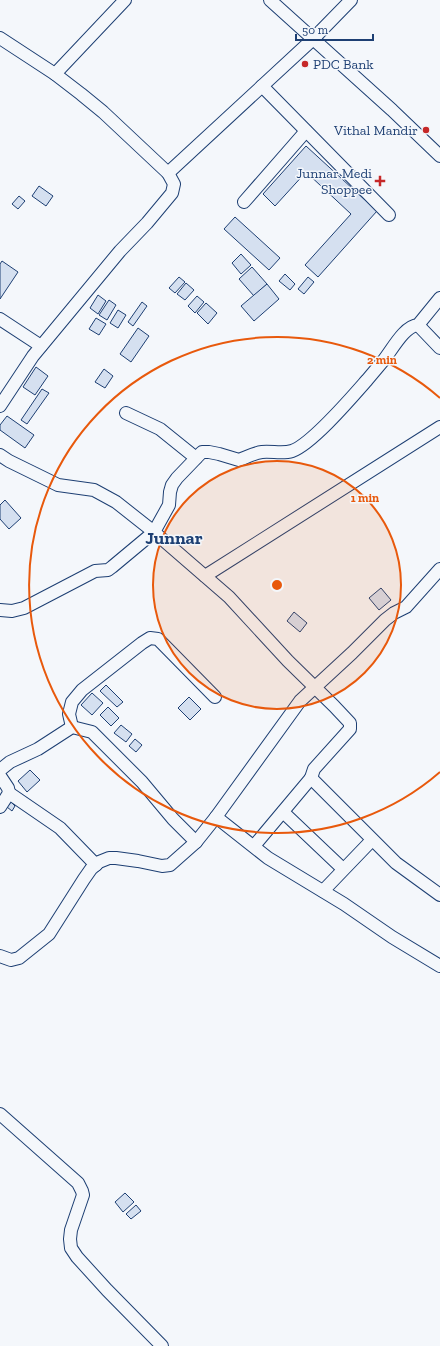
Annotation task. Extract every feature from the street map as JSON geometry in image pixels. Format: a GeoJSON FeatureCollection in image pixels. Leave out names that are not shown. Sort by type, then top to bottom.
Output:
{"type":"FeatureCollection","features":[{"type":"Feature","properties":{"kind":"street"},"geometry":{"type":"LineString","coordinates":[[55,74],[125,0]]}},
{"type":"Feature","properties":{"kind":"street"},"geometry":{"type":"LineString","coordinates":[[270,0],[392,110],[440,156]]}},
{"type":"Feature","properties":{"kind":"street"},"geometry":{"type":"LineString","coordinates":[[168,173],[314,39],[351,0]]}},
{"type":"Feature","properties":{"kind":"street"},"geometry":{"type":"LineString","coordinates":[[0,38],[55,74],[103,112],[168,173],[174,184],[172,193],[147,223],[120,250],[33,356],[0,406]]}},
{"type":"Feature","properties":{"kind":"street"},"geometry":{"type":"LineString","coordinates":[[262,86],[389,215]]}},
{"type":"Feature","properties":{"kind":"street"},"geometry":{"type":"LineString","coordinates":[[244,202],[306,131]]}},
{"type":"Feature","properties":{"kind":"street"},"geometry":{"type":"LineString","coordinates":[[0,610],[12,611],[24,608],[95,572],[108,570],[112,567],[154,532],[169,505],[172,485],[202,452],[219,454],[239,460],[262,452],[291,452],[298,448],[324,426],[384,360],[403,334],[413,325],[418,325],[440,298]]}},
{"type":"Feature","properties":{"kind":"street"},"geometry":{"type":"LineString","coordinates":[[0,319],[41,346]]}},
{"type":"Feature","properties":{"kind":"street"},"geometry":{"type":"LineString","coordinates":[[418,325],[440,348]]}},
{"type":"Feature","properties":{"kind":"street"},"geometry":{"type":"LineString","coordinates":[[126,413],[160,429],[196,458]]}},
{"type":"Feature","properties":{"kind":"street"},"geometry":{"type":"LineString","coordinates":[[204,576],[440,427]]}},
{"type":"Feature","properties":{"kind":"street"},"geometry":{"type":"LineString","coordinates":[[3,461],[58,485],[94,490],[116,502],[154,532],[228,597],[288,661],[350,723],[350,729],[314,769],[311,778],[254,846]]}},
{"type":"Feature","properties":{"kind":"street"},"geometry":{"type":"LineString","coordinates":[[0,956],[11,960],[19,958],[49,934],[84,878],[96,865],[109,858],[138,861],[162,866],[170,865],[196,842],[216,817],[300,701],[385,620],[394,613],[406,607],[440,569]]}},
{"type":"Feature","properties":{"kind":"street"},"geometry":{"type":"LineString","coordinates":[[72,727],[69,714],[72,702],[82,690],[150,638],[158,640],[215,697]]}},
{"type":"Feature","properties":{"kind":"street"},"geometry":{"type":"LineString","coordinates":[[0,770],[10,762],[38,749],[72,727],[92,732],[142,782],[173,819],[196,842]]}},
{"type":"Feature","properties":{"kind":"street"},"geometry":{"type":"LineString","coordinates":[[0,776],[8,788],[9,793],[60,828],[96,865]]}},
{"type":"Feature","properties":{"kind":"street"},"geometry":{"type":"LineString","coordinates":[[311,778],[396,863],[440,895]]}},
{"type":"Feature","properties":{"kind":"street"},"geometry":{"type":"LineString","coordinates":[[0,807],[9,793]]}},
{"type":"Feature","properties":{"kind":"street"},"geometry":{"type":"LineString","coordinates":[[283,812],[344,869]]}},
{"type":"Feature","properties":{"kind":"street"},"geometry":{"type":"LineString","coordinates":[[216,817],[268,858],[323,891],[440,966]]}},
{"type":"Feature","properties":{"kind":"street"},"geometry":{"type":"LineString","coordinates":[[323,891],[372,840]]}},
{"type":"Feature","properties":{"kind":"street"},"geometry":{"type":"LineString","coordinates":[[0,1114],[78,1183],[83,1195],[71,1230],[70,1239],[72,1248],[77,1257],[107,1290],[162,1346]]}},
{"type":"Feature","properties":{"kind":"building"},"geometry":{"type":"Polygon","coordinates":[[[306,146],[377,211],[318,277],[305,265],[351,214],[306,172],[275,206],[263,194],[306,146]]]}},
{"type":"Feature","properties":{"kind":"building"},"geometry":{"type":"Polygon","coordinates":[[[39,186],[53,196],[46,206],[32,196],[39,186]]]}},
{"type":"Feature","properties":{"kind":"building"},"geometry":{"type":"Polygon","coordinates":[[[19,196],[25,201],[18,209],[12,204],[19,196]]]}},
{"type":"Feature","properties":{"kind":"building"},"geometry":{"type":"Polygon","coordinates":[[[235,217],[280,258],[269,270],[224,229],[235,217]]]}},
{"type":"Feature","properties":{"kind":"building"},"geometry":{"type":"Polygon","coordinates":[[[241,254],[251,265],[241,274],[232,263],[241,254]]]}},
{"type":"Feature","properties":{"kind":"building"},"geometry":{"type":"Polygon","coordinates":[[[2,261],[18,272],[0,299],[0,264],[2,261]]]}},
{"type":"Feature","properties":{"kind":"building"},"geometry":{"type":"Polygon","coordinates":[[[252,267],[267,284],[254,296],[239,279],[252,267]]]}},
{"type":"Feature","properties":{"kind":"building"},"geometry":{"type":"Polygon","coordinates":[[[285,274],[295,284],[290,290],[279,281],[285,274]]]}},
{"type":"Feature","properties":{"kind":"building"},"geometry":{"type":"Polygon","coordinates":[[[179,277],[185,282],[175,293],[169,288],[179,277]]]}},
{"type":"Feature","properties":{"kind":"building"},"geometry":{"type":"Polygon","coordinates":[[[308,277],[314,282],[304,294],[298,289],[308,277]]]}},
{"type":"Feature","properties":{"kind":"building"},"geometry":{"type":"Polygon","coordinates":[[[186,283],[194,290],[185,300],[177,294],[186,283]]]}},
{"type":"Feature","properties":{"kind":"building"},"geometry":{"type":"Polygon","coordinates":[[[267,284],[279,299],[254,321],[241,306],[267,284]]]}},
{"type":"Feature","properties":{"kind":"building"},"geometry":{"type":"Polygon","coordinates":[[[98,295],[106,301],[98,314],[90,308],[98,295]]]}},
{"type":"Feature","properties":{"kind":"building"},"geometry":{"type":"Polygon","coordinates":[[[197,296],[204,302],[195,313],[188,306],[197,296]]]}},
{"type":"Feature","properties":{"kind":"building"},"geometry":{"type":"Polygon","coordinates":[[[109,300],[116,305],[107,320],[99,315],[109,300]]]}},
{"type":"Feature","properties":{"kind":"building"},"geometry":{"type":"Polygon","coordinates":[[[142,302],[147,306],[133,326],[128,322],[142,302]]]}},
{"type":"Feature","properties":{"kind":"building"},"geometry":{"type":"Polygon","coordinates":[[[206,303],[217,313],[208,324],[197,313],[206,303]]]}},
{"type":"Feature","properties":{"kind":"building"},"geometry":{"type":"Polygon","coordinates":[[[118,310],[126,315],[118,328],[110,323],[118,310]]]}},
{"type":"Feature","properties":{"kind":"building"},"geometry":{"type":"Polygon","coordinates":[[[96,318],[106,324],[99,335],[89,329],[96,318]]]}},
{"type":"Feature","properties":{"kind":"building"},"geometry":{"type":"Polygon","coordinates":[[[138,328],[149,336],[131,362],[120,354],[138,328]]]}},
{"type":"Feature","properties":{"kind":"building"},"geometry":{"type":"Polygon","coordinates":[[[36,367],[48,376],[35,395],[23,387],[36,367]]]}},
{"type":"Feature","properties":{"kind":"building"},"geometry":{"type":"Polygon","coordinates":[[[104,369],[113,376],[105,388],[95,382],[104,369]]]}},
{"type":"Feature","properties":{"kind":"building"},"geometry":{"type":"Polygon","coordinates":[[[42,389],[49,393],[27,424],[21,420],[42,389]]]}},
{"type":"Feature","properties":{"kind":"building"},"geometry":{"type":"Polygon","coordinates":[[[7,416],[34,435],[25,448],[0,430],[0,425],[7,416]]]}},
{"type":"Feature","properties":{"kind":"building"},"geometry":{"type":"Polygon","coordinates":[[[5,500],[21,518],[9,529],[0,519],[0,505],[5,500]]]}},
{"type":"Feature","properties":{"kind":"building"},"geometry":{"type":"Polygon","coordinates":[[[381,588],[391,600],[379,610],[369,598],[381,588]]]}},
{"type":"Feature","properties":{"kind":"building"},"geometry":{"type":"Polygon","coordinates":[[[294,612],[307,623],[300,632],[287,621],[294,612]]]}},
{"type":"Feature","properties":{"kind":"building"},"geometry":{"type":"Polygon","coordinates":[[[106,685],[123,702],[117,707],[100,691],[106,685]]]}},
{"type":"Feature","properties":{"kind":"building"},"geometry":{"type":"Polygon","coordinates":[[[92,693],[103,703],[92,715],[81,705],[92,693]]]}},
{"type":"Feature","properties":{"kind":"building"},"geometry":{"type":"Polygon","coordinates":[[[189,697],[201,709],[190,720],[178,708],[189,697]]]}},
{"type":"Feature","properties":{"kind":"building"},"geometry":{"type":"Polygon","coordinates":[[[108,707],[119,718],[111,726],[100,715],[108,707]]]}},
{"type":"Feature","properties":{"kind":"building"},"geometry":{"type":"Polygon","coordinates":[[[121,725],[132,734],[126,742],[114,733],[121,725]]]}},
{"type":"Feature","properties":{"kind":"building"},"geometry":{"type":"Polygon","coordinates":[[[135,739],[142,745],[136,752],[129,746],[135,739]]]}},
{"type":"Feature","properties":{"kind":"building"},"geometry":{"type":"Polygon","coordinates":[[[30,770],[40,780],[27,792],[18,781],[30,770]]]}},
{"type":"Feature","properties":{"kind":"building"},"geometry":{"type":"Polygon","coordinates":[[[11,802],[15,806],[12,811],[7,807],[11,802]]]}},
{"type":"Feature","properties":{"kind":"building"},"geometry":{"type":"Polygon","coordinates":[[[125,1193],[134,1202],[123,1212],[115,1202],[125,1193]]]}},
{"type":"Feature","properties":{"kind":"building"},"geometry":{"type":"Polygon","coordinates":[[[136,1205],[141,1211],[131,1219],[126,1214],[136,1205]]]}},
{"type":"Feature","properties":{"kind":"place","name":"PDC Bank"},"geometry":{"type":"Point","coordinates":[305,64]}},
{"type":"Feature","properties":{"kind":"place","name":"Vithal Mandir"},"geometry":{"type":"Point","coordinates":[426,130]}},
{"type":"Feature","properties":{"kind":"place","name":"Junnar Medi Shoppee"},"geometry":{"type":"Point","coordinates":[380,181]}},
{"type":"Feature","properties":{"kind":"district","name":"Junnar"},"geometry":{"type":"Point","coordinates":[174,538]}}]}
